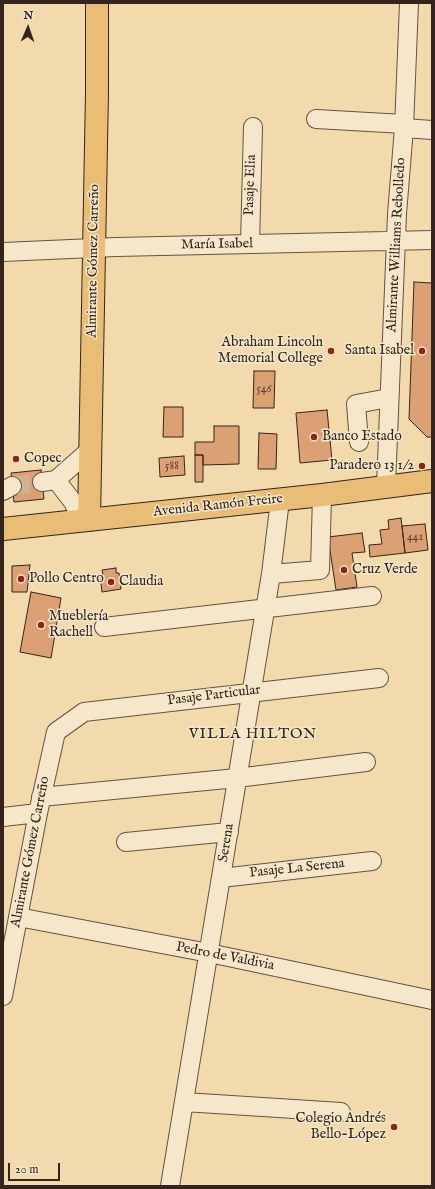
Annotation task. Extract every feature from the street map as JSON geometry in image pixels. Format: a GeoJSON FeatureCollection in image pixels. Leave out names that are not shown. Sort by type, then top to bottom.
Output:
{"type":"FeatureCollection","features":[{"type":"Feature","properties":{"kind":"main road","name":"Almirante Gómez Carreño"},"geometry":{"type":"LineString","coordinates":[[86,520],[91,449],[97,3]]}},
{"type":"Feature","properties":{"kind":"main road","name":"Avenida Ramón Freire"},"geometry":{"type":"LineString","coordinates":[[3,529],[280,500],[432,481]]}},
{"type":"Feature","properties":{"kind":"street","name":"Almirante Williams Rebolledo"},"geometry":{"type":"LineString","coordinates":[[386,486],[395,241],[404,126],[409,3]]}},
{"type":"Feature","properties":{"kind":"street"},"geometry":{"type":"LineString","coordinates":[[316,119],[404,126],[432,130]]}},
{"type":"Feature","properties":{"kind":"street","name":"Pasaje Elia"},"geometry":{"type":"LineString","coordinates":[[250,244],[254,127]]}},
{"type":"Feature","properties":{"kind":"street","name":"María Isabel"},"geometry":{"type":"LineString","coordinates":[[3,252],[94,247],[432,240]]}},
{"type":"Feature","properties":{"kind":"street"},"geometry":{"type":"LineString","coordinates":[[359,442],[356,404],[389,398]]}},
{"type":"Feature","properties":{"kind":"street"},"geometry":{"type":"LineString","coordinates":[[86,520],[74,502],[49,481],[91,449]]}},
{"type":"Feature","properties":{"kind":"street"},"geometry":{"type":"LineString","coordinates":[[271,574],[320,570],[322,495]]}},
{"type":"Feature","properties":{"kind":"street","name":"Serena"},"geometry":{"type":"LineString","coordinates":[[170,1186],[266,607],[280,500]]}},
{"type":"Feature","properties":{"kind":"street"},"geometry":{"type":"LineString","coordinates":[[104,627],[266,607],[372,596]]}},
{"type":"Feature","properties":{"kind":"street","name":"Pasaje Particular"},"geometry":{"type":"LineString","coordinates":[[56,732],[84,712],[379,678]]}},
{"type":"Feature","properties":{"kind":"street","name":"Almirante Gómez Carreño"},"geometry":{"type":"LineString","coordinates":[[3,996],[40,805],[56,732]]}},
{"type":"Feature","properties":{"kind":"street"},"geometry":{"type":"LineString","coordinates":[[3,817],[40,805],[366,762]]}},
{"type":"Feature","properties":{"kind":"street"},"geometry":{"type":"LineString","coordinates":[[126,842],[229,832]]}},
{"type":"Feature","properties":{"kind":"street","name":"Pasaje La Serena"},"geometry":{"type":"LineString","coordinates":[[221,878],[372,861]]}},
{"type":"Feature","properties":{"kind":"street","name":"Pedro de Valdivia"},"geometry":{"type":"LineString","coordinates":[[18,917],[209,953],[432,1000]]}},
{"type":"Feature","properties":{"kind":"street"},"geometry":{"type":"LineString","coordinates":[[184,1102],[341,1112]]}},
{"type":"Feature","properties":{"kind":"building","name":"Santa Isabel"},"geometry":{"type":"Polygon","coordinates":[[[414,282],[432,283],[432,437],[427,437],[409,419],[414,282]]]}},
{"type":"Feature","properties":{"kind":"building"},"geometry":{"type":"Polygon","coordinates":[[[254,371],[275,371],[274,408],[253,408],[254,371]]]}},
{"type":"Feature","properties":{"kind":"building"},"geometry":{"type":"Polygon","coordinates":[[[164,407],[183,407],[183,437],[163,437],[164,407]]]}},
{"type":"Feature","properties":{"kind":"building","name":"Banco Estado"},"geometry":{"type":"Polygon","coordinates":[[[327,410],[332,460],[300,463],[296,413],[327,410]]]}},
{"type":"Feature","properties":{"kind":"building"},"geometry":{"type":"Polygon","coordinates":[[[214,426],[239,426],[239,464],[203,465],[203,455],[195,455],[195,442],[214,442],[214,426]]]}},
{"type":"Feature","properties":{"kind":"building"},"geometry":{"type":"Polygon","coordinates":[[[259,433],[277,434],[276,469],[258,469],[259,433]]]}},
{"type":"Feature","properties":{"kind":"building"},"geometry":{"type":"Polygon","coordinates":[[[195,455],[203,455],[203,482],[195,482],[195,455]]]}},
{"type":"Feature","properties":{"kind":"building"},"geometry":{"type":"Polygon","coordinates":[[[184,456],[185,475],[160,477],[159,458],[184,456]]]}},
{"type":"Feature","properties":{"kind":"building"},"geometry":{"type":"Polygon","coordinates":[[[41,470],[44,499],[14,502],[11,473],[41,470]]]}},
{"type":"Feature","properties":{"kind":"building"},"geometry":{"type":"Polygon","coordinates":[[[401,518],[405,553],[370,557],[369,545],[382,544],[380,530],[389,529],[388,520],[401,518]]]}},
{"type":"Feature","properties":{"kind":"building"},"geometry":{"type":"Polygon","coordinates":[[[425,524],[428,550],[405,553],[402,526],[425,524]]]}},
{"type":"Feature","properties":{"kind":"building","name":"Cruz Verde"},"geometry":{"type":"Polygon","coordinates":[[[362,533],[365,552],[352,553],[357,587],[336,590],[328,537],[362,533]]]}},
{"type":"Feature","properties":{"kind":"building","name":"Pollo Centro"},"geometry":{"type":"Polygon","coordinates":[[[30,565],[27,592],[12,592],[12,566],[30,565]]]}},
{"type":"Feature","properties":{"kind":"building","name":"Claudia"},"geometry":{"type":"Polygon","coordinates":[[[116,568],[116,573],[119,573],[121,589],[102,592],[100,575],[103,575],[102,570],[116,568]]]}},
{"type":"Feature","properties":{"kind":"building","name":"Mueblería Rachell"},"geometry":{"type":"Polygon","coordinates":[[[31,592],[61,598],[51,658],[20,652],[31,592]]]}},
{"type":"Feature","properties":{"kind":"tunnel"},"geometry":{"type":"LineString","coordinates":[[12,486],[42,482]]}},
{"type":"Feature","properties":{"kind":"place","name":"Abraham Lincoln Memorial College"},"geometry":{"type":"Point","coordinates":[331,351]}},
{"type":"Feature","properties":{"kind":"place","name":"Santa Isabel"},"geometry":{"type":"Point","coordinates":[422,351]}},
{"type":"Feature","properties":{"kind":"place","name":"Banco Estado"},"geometry":{"type":"Point","coordinates":[314,437]}},
{"type":"Feature","properties":{"kind":"place","name":"Copec"},"geometry":{"type":"Point","coordinates":[16,459]}},
{"type":"Feature","properties":{"kind":"place","name":"Paradero 13 1/2"},"geometry":{"type":"Point","coordinates":[422,466]}},
{"type":"Feature","properties":{"kind":"place","name":"Cruz Verde"},"geometry":{"type":"Point","coordinates":[344,570]}},
{"type":"Feature","properties":{"kind":"place","name":"Pollo Centro"},"geometry":{"type":"Point","coordinates":[21,579]}},
{"type":"Feature","properties":{"kind":"place","name":"Claudia"},"geometry":{"type":"Point","coordinates":[111,582]}},
{"type":"Feature","properties":{"kind":"place","name":"Mueblería Rachell"},"geometry":{"type":"Point","coordinates":[41,625]}},
{"type":"Feature","properties":{"kind":"place","name":"Colegio Andrés Bello-López"},"geometry":{"type":"Point","coordinates":[394,1127]}},
{"type":"Feature","properties":{"kind":"district","name":"VILLA HILTON"},"geometry":{"type":"Point","coordinates":[253,735]}}]}
